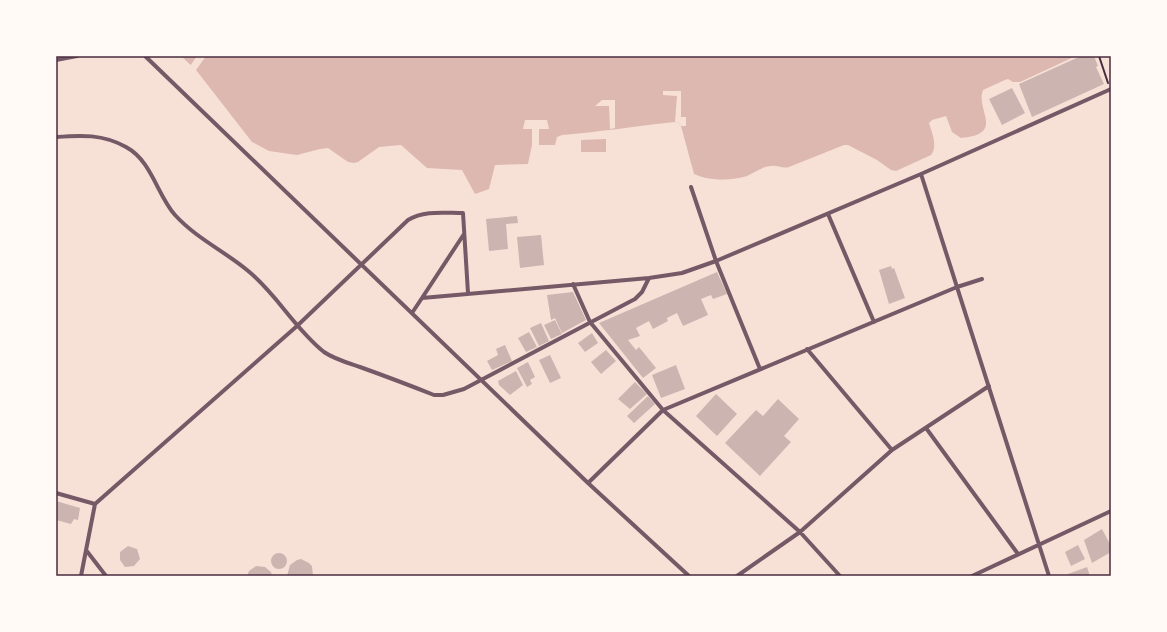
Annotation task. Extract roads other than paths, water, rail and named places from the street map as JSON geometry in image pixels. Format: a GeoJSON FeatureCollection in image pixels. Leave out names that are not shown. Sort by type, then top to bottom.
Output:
{"type":"FeatureCollection","features":[{"type":"Feature","properties":{"kind":"street"},"geometry":{"type":"LineString","coordinates":[[56,60],[78,56]]}},
{"type":"Feature","properties":{"kind":"street"},"geometry":{"type":"LineString","coordinates":[[145,56],[412,314],[689,576]]}},
{"type":"Feature","properties":{"kind":"street"},"geometry":{"type":"LineString","coordinates":[[422,298],[682,274],[922,174],[1111,88]]}},
{"type":"Feature","properties":{"kind":"street"},"geometry":{"type":"LineString","coordinates":[[56,137],[89,135],[108,138],[128,147],[140,159],[171,210],[181,222],[197,236],[247,270],[269,292],[297,326],[322,350],[333,357],[434,395],[443,396],[454,393],[482,380],[635,299],[642,292],[649,278]]}},
{"type":"Feature","properties":{"kind":"street"},"geometry":{"type":"LineString","coordinates":[[922,174],[1049,576]]}},
{"type":"Feature","properties":{"kind":"street"},"geometry":{"type":"LineString","coordinates":[[691,187],[716,261],[760,369]]}},
{"type":"Feature","properties":{"kind":"street"},"geometry":{"type":"LineString","coordinates":[[81,576],[95,504],[297,326],[408,220],[416,215],[425,213],[463,213],[468,293]]}},
{"type":"Feature","properties":{"kind":"street"},"geometry":{"type":"LineString","coordinates":[[828,214],[874,322]]}},
{"type":"Feature","properties":{"kind":"street"},"geometry":{"type":"LineString","coordinates":[[412,314],[464,234]]}},
{"type":"Feature","properties":{"kind":"street"},"geometry":{"type":"LineString","coordinates":[[588,482],[663,410],[957,287],[982,279]]}},
{"type":"Feature","properties":{"kind":"street"},"geometry":{"type":"LineString","coordinates":[[573,284],[590,322],[663,410],[800,532],[840,576]]}},
{"type":"Feature","properties":{"kind":"street"},"geometry":{"type":"LineString","coordinates":[[807,350],[892,450]]}},
{"type":"Feature","properties":{"kind":"street"},"geometry":{"type":"LineString","coordinates":[[737,576],[800,532],[892,450],[989,386]]}},
{"type":"Feature","properties":{"kind":"street"},"geometry":{"type":"LineString","coordinates":[[926,428],[1018,554]]}},
{"type":"Feature","properties":{"kind":"street"},"geometry":{"type":"LineString","coordinates":[[56,493],[95,504]]}},
{"type":"Feature","properties":{"kind":"street"},"geometry":{"type":"LineString","coordinates":[[972,576],[1111,511]]}},
{"type":"Feature","properties":{"kind":"street"},"geometry":{"type":"LineString","coordinates":[[86,550],[106,576]]}}]}
